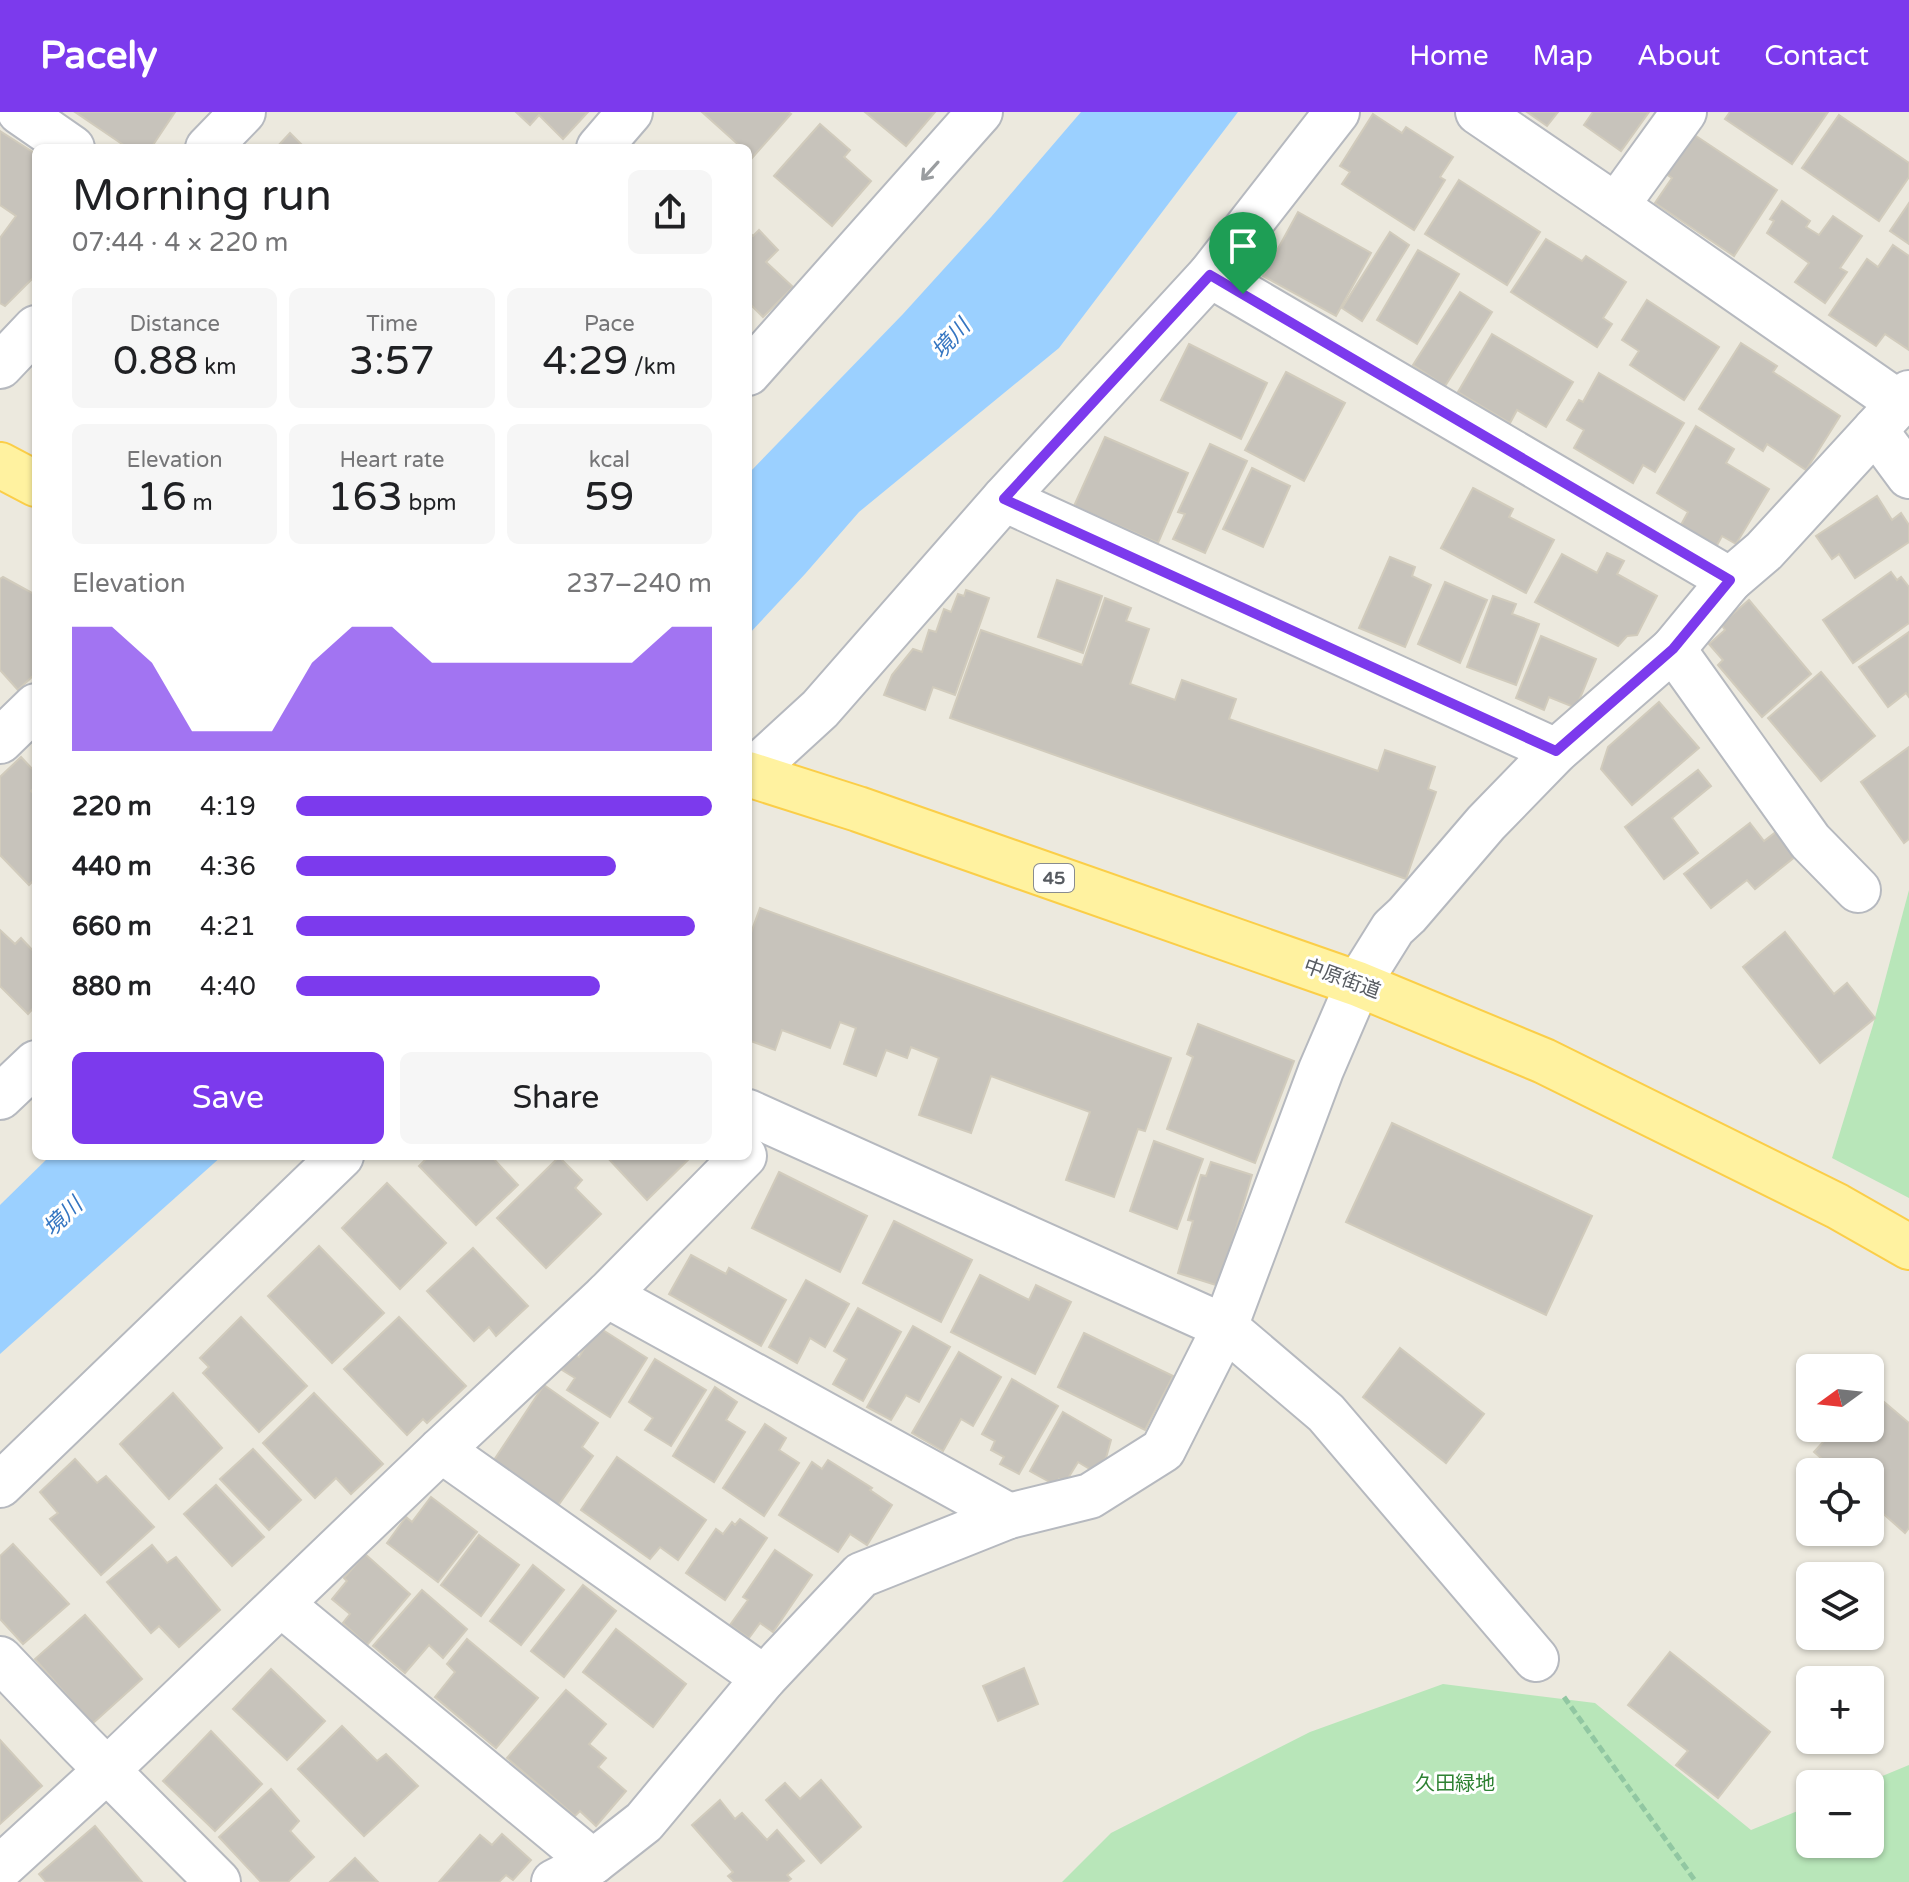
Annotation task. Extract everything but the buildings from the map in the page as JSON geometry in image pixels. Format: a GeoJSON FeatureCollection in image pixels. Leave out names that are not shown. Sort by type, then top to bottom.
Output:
{"type":"FeatureCollection","features":[{"type":"Feature","properties":{"kind":"main road"},"geometry":{"type":"LineString","coordinates":[[0,465],[32,482]]}},
{"type":"Feature","properties":{"kind":"main road","name":"中原街道"},"geometry":{"type":"LineString","coordinates":[[752,776],[858,809],[1358,984],[1544,1061],[1837,1206],[1909,1247]]}},
{"type":"Feature","properties":{"kind":"street"},"geometry":{"type":"LineString","coordinates":[[20,112],[66,144]]}},
{"type":"Feature","properties":{"kind":"street"},"geometry":{"type":"LineString","coordinates":[[212,144],[243,112]]}},
{"type":"Feature","properties":{"kind":"street"},"geometry":{"type":"LineString","coordinates":[[602,144],[630,112]]}},
{"type":"Feature","properties":{"kind":"street"},"geometry":{"type":"LineString","coordinates":[[752,369],[980,112]]}},
{"type":"Feature","properties":{"kind":"street"},"geometry":{"type":"LineString","coordinates":[[752,771],[820,709],[1004,499],[1210,275],[1337,112]]}},
{"type":"Feature","properties":{"kind":"street"},"geometry":{"type":"LineString","coordinates":[[1478,112],[1616,206],[1894,408],[1909,476]]}},
{"type":"Feature","properties":{"kind":"street"},"geometry":{"type":"LineString","coordinates":[[1616,206],[1684,112]]}},
{"type":"Feature","properties":{"kind":"street"},"geometry":{"type":"LineString","coordinates":[[1210,275],[1730,580]]}},
{"type":"Feature","properties":{"kind":"street"},"geometry":{"type":"LineString","coordinates":[[0,366],[32,332]]}},
{"type":"Feature","properties":{"kind":"street"},"geometry":{"type":"LineString","coordinates":[[554,1882],[593,1862],[644,1822],[764,1678],[861,1575],[1009,1516],[1090,1496],[1163,1450],[1225,1327],[1321,1070],[1358,984],[1393,928],[1486,823],[1556,751],[1673,649],[1730,580],[1764,551],[1894,408]]}},
{"type":"Feature","properties":{"kind":"street"},"geometry":{"type":"LineString","coordinates":[[1004,499],[1556,751]]}},
{"type":"Feature","properties":{"kind":"street"},"geometry":{"type":"LineString","coordinates":[[1673,649],[1810,841],[1858,890]]}},
{"type":"Feature","properties":{"kind":"street"},"geometry":{"type":"LineString","coordinates":[[0,741],[32,710]]}},
{"type":"Feature","properties":{"kind":"street"},"geometry":{"type":"LineString","coordinates":[[0,1097],[32,1067]]}},
{"type":"Feature","properties":{"kind":"street"},"geometry":{"type":"LineString","coordinates":[[754,1136],[1225,1327],[1326,1413],[1536,1659]]}},
{"type":"Feature","properties":{"kind":"street"},"geometry":{"type":"LineString","coordinates":[[0,1485],[337,1160]]}},
{"type":"Feature","properties":{"kind":"street"},"geometry":{"type":"LineString","coordinates":[[0,1868],[607,1295],[732,1160]]}},
{"type":"Feature","properties":{"kind":"street"},"geometry":{"type":"LineString","coordinates":[[607,1295],[1009,1516]]}},
{"type":"Feature","properties":{"kind":"street"},"geometry":{"type":"LineString","coordinates":[[441,1450],[764,1678]]}},
{"type":"Feature","properties":{"kind":"street"},"geometry":{"type":"LineString","coordinates":[[281,1604],[593,1862]]}},
{"type":"Feature","properties":{"kind":"street"},"geometry":{"type":"LineString","coordinates":[[0,1659],[218,1882]]}},
{"type":"Feature","properties":{"kind":"path"},"geometry":{"type":"LineString","coordinates":[[1536,1659],[1696,1882]]}},
{"type":"Feature","properties":{"kind":"green space"},"geometry":{"type":"Polygon","coordinates":[[[1909,890],[1909,1198],[1832,1158],[1873,1025],[1909,890]]]}},
{"type":"Feature","properties":{"kind":"green space","name":"久田緑地"},"geometry":{"type":"Polygon","coordinates":[[[1443,1684],[1595,1703],[1751,1830],[1796,1812],[1796,1858],[1884,1858],[1884,1775],[1909,1765],[1909,1882],[1062,1882],[1111,1833],[1310,1732],[1443,1684]]]}},
{"type":"Feature","properties":{"kind":"water","name":"境川"},"geometry":{"type":"Polygon","coordinates":[[[1081,112],[1238,112],[1059,348],[859,512],[752,631],[752,470],[903,314],[1081,112]]]}},
{"type":"Feature","properties":{"kind":"water","name":"境川"},"geometry":{"type":"Polygon","coordinates":[[[46,1160],[218,1160],[0,1354],[0,1205],[46,1160]]]}},
{"type":"Feature","properties":{"kind":"route"},"geometry":{"type":"LineString","coordinates":[[1210,275],[1243,294],[1730,580],[1673,649],[1556,751],[1004,499],[1210,275]]}}]}
